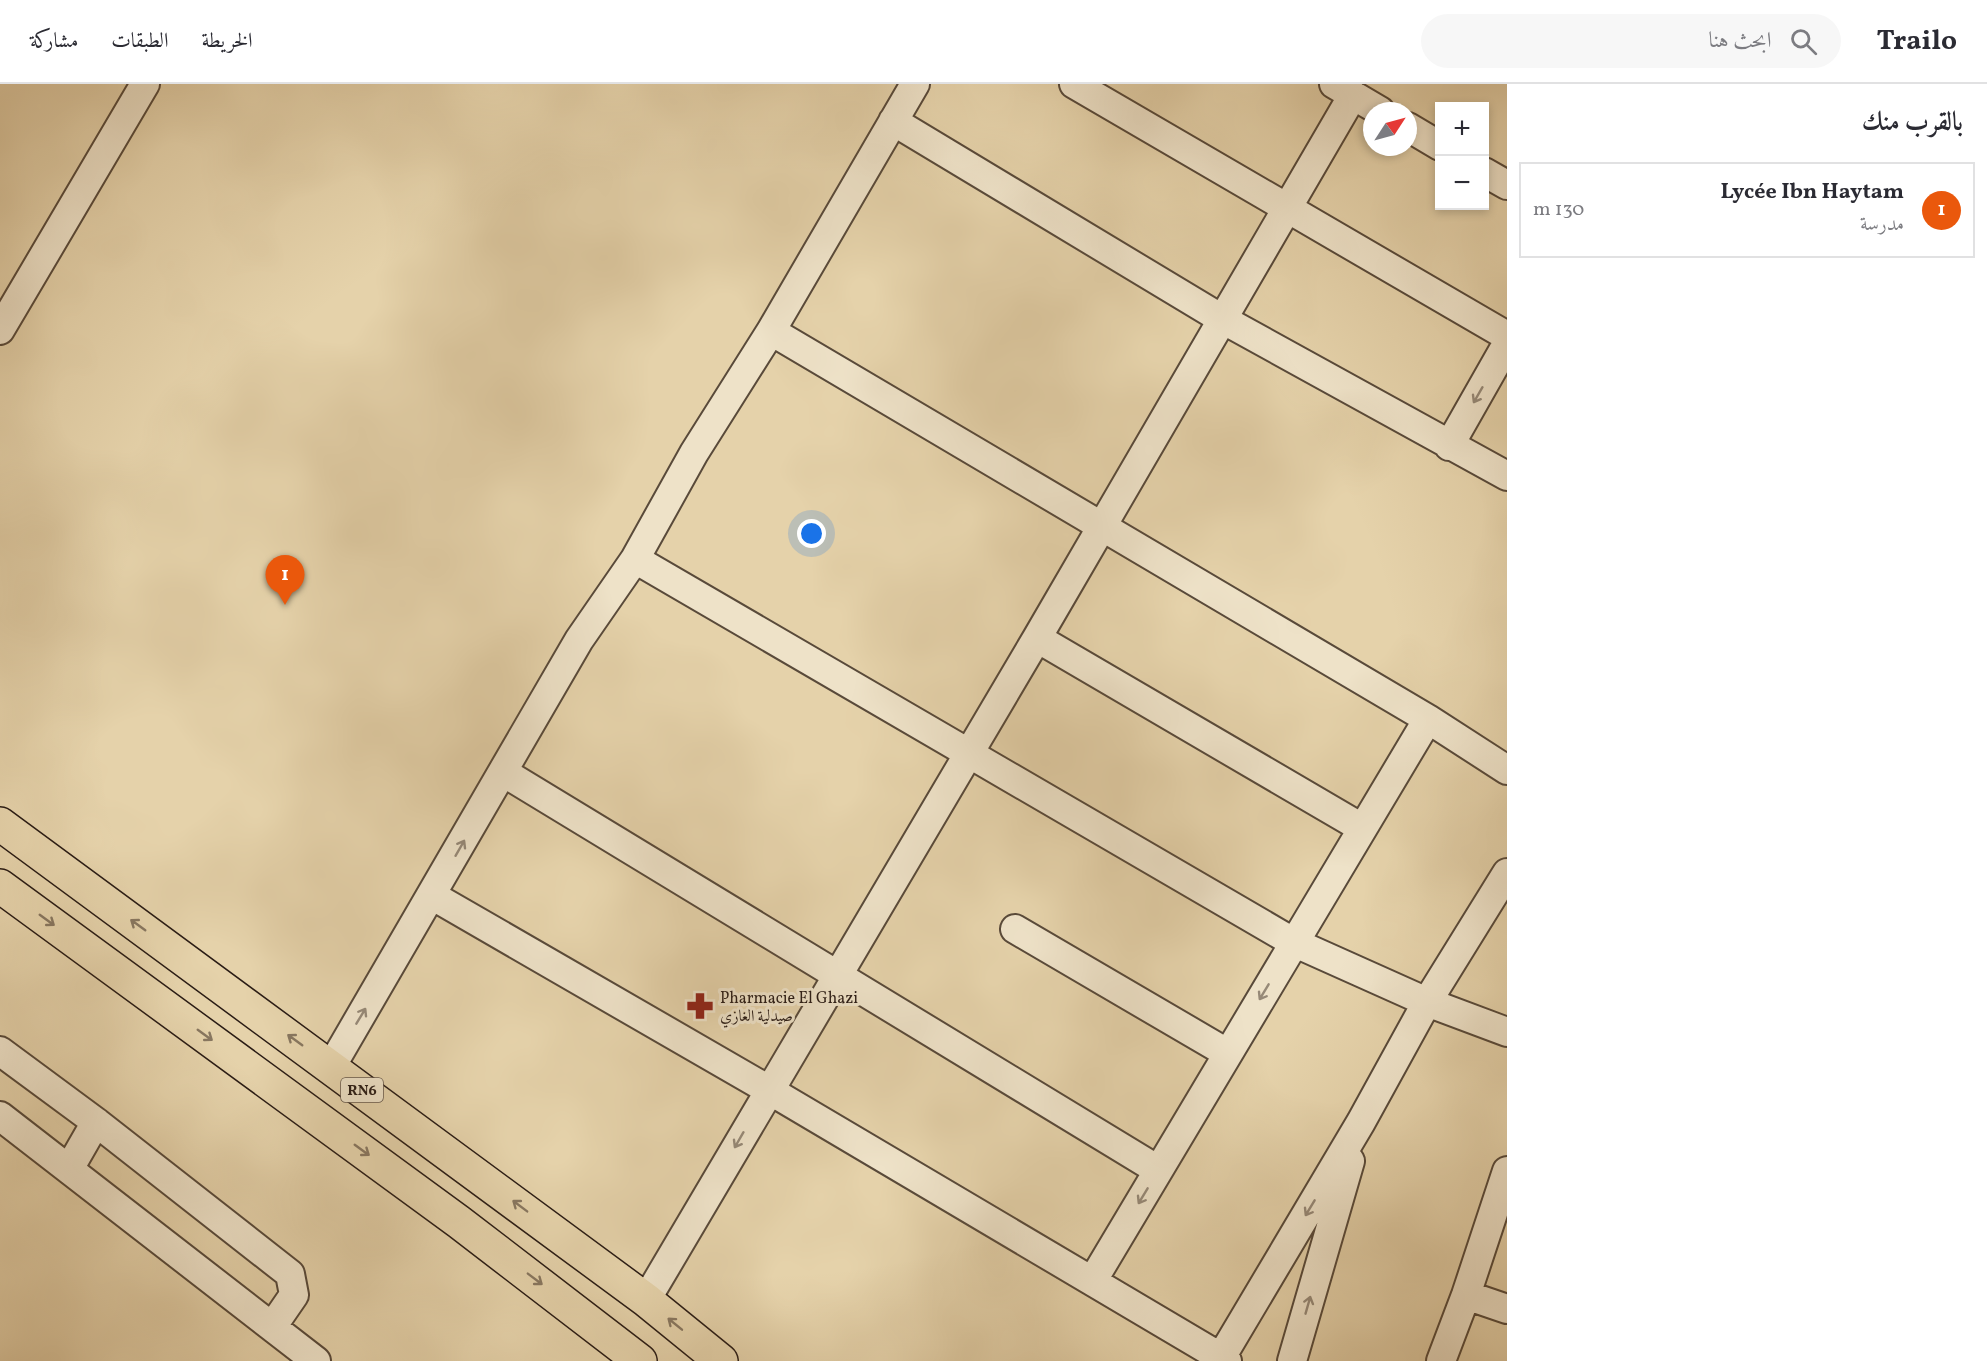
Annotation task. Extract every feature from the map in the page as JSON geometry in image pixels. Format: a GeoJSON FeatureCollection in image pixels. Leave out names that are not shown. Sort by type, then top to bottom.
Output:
{"type":"FeatureCollection","features":[{"type":"Feature","properties":{"kind":"main road","name":"RN6"},"geometry":{"type":"LineString","coordinates":[[0,824],[646,1299],[721,1361]]}},
{"type":"Feature","properties":{"kind":"main road"},"geometry":{"type":"LineString","coordinates":[[0,886],[459,1222],[640,1361]]}},
{"type":"Feature","properties":{"kind":"street"},"geometry":{"type":"LineString","coordinates":[[0,330],[145,84]]}},
{"type":"Feature","properties":{"kind":"street"},"geometry":{"type":"LineString","coordinates":[[331,1067],[433,896],[579,640],[635,559],[694,453],[771,330],[915,84]]}},
{"type":"Feature","properties":{"kind":"street"},"geometry":{"type":"LineString","coordinates":[[1074,84],[1288,206],[1507,336]]}},
{"type":"Feature","properties":{"kind":"street"},"geometry":{"type":"LineString","coordinates":[[646,1299],[1102,528],[1288,206],[1344,89],[1365,102]]}},
{"type":"Feature","properties":{"kind":"street"},"geometry":{"type":"LineString","coordinates":[[893,121],[1222,319],[1507,476]]}},
{"type":"Feature","properties":{"kind":"street"},"geometry":{"type":"LineString","coordinates":[[1417,132],[1435,143]]}},
{"type":"Feature","properties":{"kind":"street"},"geometry":{"type":"LineString","coordinates":[[1489,174],[1507,185]]}},
{"type":"Feature","properties":{"kind":"street"},"geometry":{"type":"LineString","coordinates":[[771,330],[1428,719],[1507,770]]}},
{"type":"Feature","properties":{"kind":"street"},"geometry":{"type":"LineString","coordinates":[[1449,446],[1507,344]]}},
{"type":"Feature","properties":{"kind":"street"},"geometry":{"type":"LineString","coordinates":[[635,559],[807,657],[968,754],[1293,942],[1427,1002],[1507,1032]]}},
{"type":"Feature","properties":{"kind":"street"},"geometry":{"type":"LineString","coordinates":[[1037,638],[1362,828]]}},
{"type":"Feature","properties":{"kind":"street"},"geometry":{"type":"LineString","coordinates":[[1093,1280],[1428,719]]}},
{"type":"Feature","properties":{"kind":"street"},"geometry":{"type":"LineString","coordinates":[[503,772],[1158,1170]]}},
{"type":"Feature","properties":{"kind":"street"},"geometry":{"type":"LineString","coordinates":[[433,896],[1093,1280],[1222,1360],[1362,1122],[1427,1002],[1507,873]]}},
{"type":"Feature","properties":{"kind":"street"},"geometry":{"type":"LineString","coordinates":[[1015,929],[1227,1053]]}},
{"type":"Feature","properties":{"kind":"street"},"geometry":{"type":"LineString","coordinates":[[0,1051],[96,1122],[290,1274],[294,1295],[272,1327]]}},
{"type":"Feature","properties":{"kind":"street"},"geometry":{"type":"LineString","coordinates":[[0,1116],[316,1361]]}},
{"type":"Feature","properties":{"kind":"street"},"geometry":{"type":"LineString","coordinates":[[69,1169],[96,1122]]}},
{"type":"Feature","properties":{"kind":"street"},"geometry":{"type":"LineString","coordinates":[[1292,1361],[1362,1122]]}},
{"type":"Feature","properties":{"kind":"street"},"geometry":{"type":"LineString","coordinates":[[1441,1361],[1507,1173]]}},
{"type":"Feature","properties":{"kind":"street"},"geometry":{"type":"LineString","coordinates":[[1466,1294],[1507,1309]]}},
{"type":"Feature","properties":{"kind":"place","name":"Lycée Ibn Haytam"},"geometry":{"type":"Point","coordinates":[285,605]}},
{"type":"Feature","properties":{"kind":"place","name":"Pharmacie El Ghazi صيدلية الغازي"},"geometry":{"type":"Point","coordinates":[700,1006]}}]}
